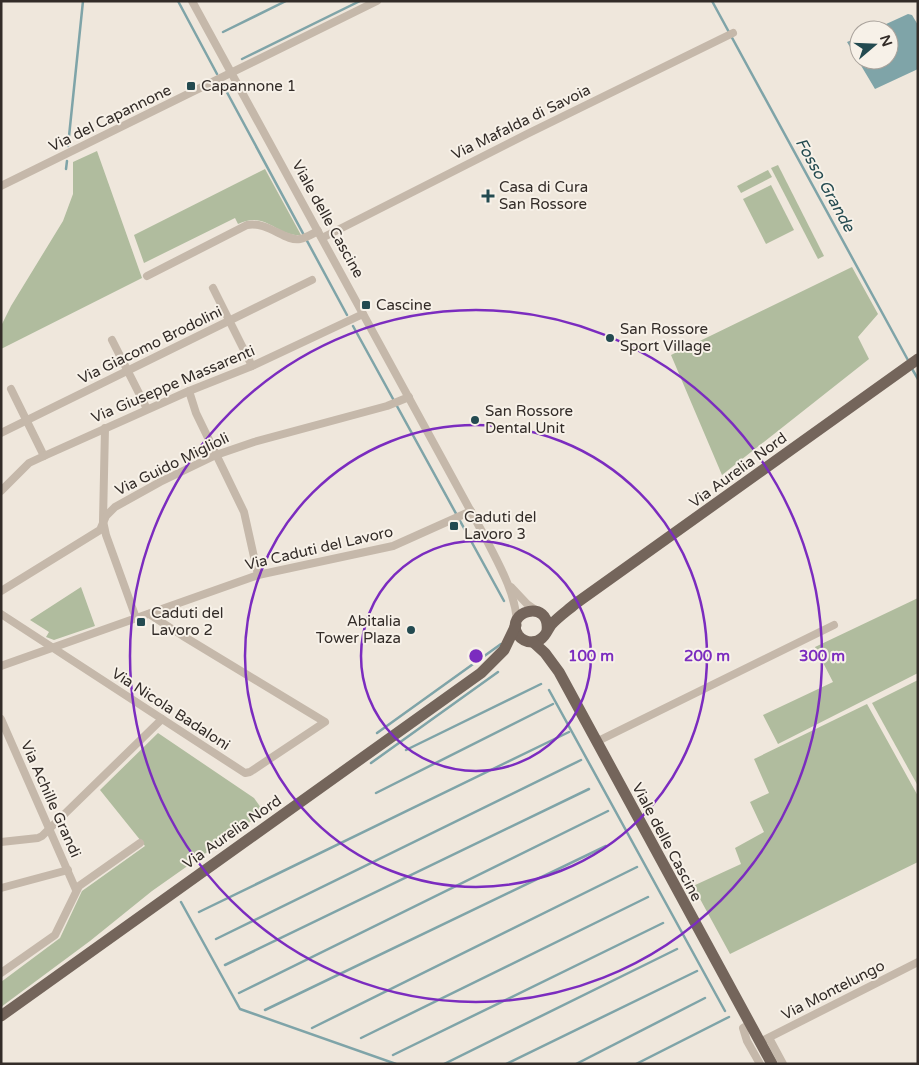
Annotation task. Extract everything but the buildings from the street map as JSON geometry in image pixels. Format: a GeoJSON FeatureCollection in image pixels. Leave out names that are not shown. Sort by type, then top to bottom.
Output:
{"type":"FeatureCollection","features":[{"type":"Feature","properties":{"kind":"main road","name":"Via Aurelia Nord"},"geometry":{"type":"LineString","coordinates":[[546,632],[555,621],[575,604],[913,362]]}},
{"type":"Feature","properties":{"kind":"main road","name":"Via Aurelia Nord"},"geometry":{"type":"LineString","coordinates":[[539,613],[550,613],[575,604]]}},
{"type":"Feature","properties":{"kind":"main road"},"geometry":{"type":"LineString","coordinates":[[528,611],[539,613],[547,622],[546,632],[540,640],[530,642],[518,635],[516,622],[523,613],[528,611]]}},
{"type":"Feature","properties":{"kind":"main road","name":"Via Aurelia Nord"},"geometry":{"type":"LineString","coordinates":[[481,673],[508,644],[516,622]]}},
{"type":"Feature","properties":{"kind":"main road","name":"Viale delle Cascine"},"geometry":{"type":"LineString","coordinates":[[546,632],[559,672],[750,1024],[764,1040],[772,1064]]}},
{"type":"Feature","properties":{"kind":"main road","name":"Via Aurelia Nord"},"geometry":{"type":"LineString","coordinates":[[1,1016],[481,673],[530,642]]}},
{"type":"Feature","properties":{"kind":"main road","name":"Viale delle Cascine"},"geometry":{"type":"LineString","coordinates":[[530,642],[541,649],[559,672]]}},
{"type":"Feature","properties":{"kind":"street","name":"Viale delle Cascine"},"geometry":{"type":"LineString","coordinates":[[192,1],[364,314],[468,513],[508,583],[515,604],[516,622]]}},
{"type":"Feature","properties":{"kind":"street","name":"Via del Capannone"},"geometry":{"type":"LineString","coordinates":[[1,186],[377,1]]}},
{"type":"Feature","properties":{"kind":"street","name":"Via Mafalda di Savoia"},"geometry":{"type":"LineString","coordinates":[[147,276],[249,224],[262,225],[294,239],[320,235],[730,35]]}},
{"type":"Feature","properties":{"kind":"street","name":"Via Giacomo Brodolini"},"geometry":{"type":"LineString","coordinates":[[1,434],[312,280]]}},
{"type":"Feature","properties":{"kind":"street"},"geometry":{"type":"LineString","coordinates":[[213,288],[252,366]]}},
{"type":"Feature","properties":{"kind":"street","name":"Via Giuseppe Massarenti"},"geometry":{"type":"LineString","coordinates":[[1,491],[29,463],[147,409],[252,366],[364,314]]}},
{"type":"Feature","properties":{"kind":"street"},"geometry":{"type":"LineString","coordinates":[[112,340],[147,409]]}},
{"type":"Feature","properties":{"kind":"street"},"geometry":{"type":"LineString","coordinates":[[11,389],[44,456]]}},
{"type":"Feature","properties":{"kind":"street"},"geometry":{"type":"LineString","coordinates":[[189,391],[196,413],[244,512],[258,575]]}},
{"type":"Feature","properties":{"kind":"street","name":"Via Guido Miglioli"},"geometry":{"type":"LineString","coordinates":[[1,591],[100,530],[103,521],[115,507],[160,482],[216,455],[254,442],[390,405],[408,396]]}},
{"type":"Feature","properties":{"kind":"street"},"geometry":{"type":"LineString","coordinates":[[105,428],[103,521],[136,618]]}},
{"type":"Feature","properties":{"kind":"street","name":"Via Caduti del Lavoro"},"geometry":{"type":"LineString","coordinates":[[1,666],[258,575],[393,546],[468,513]]}},
{"type":"Feature","properties":{"kind":"street","name":"Viale delle Cascine"},"geometry":{"type":"LineString","coordinates":[[508,583],[527,604],[539,613]]}},
{"type":"Feature","properties":{"kind":"street","name":"Via Nicola Badaloni"},"geometry":{"type":"LineString","coordinates":[[1,614],[246,774],[325,722],[182,636],[150,614]]}},
{"type":"Feature","properties":{"kind":"street"},"geometry":{"type":"LineString","coordinates":[[596,742],[834,625]]}},
{"type":"Feature","properties":{"kind":"street","name":"Via Achille Grandi"},"geometry":{"type":"LineString","coordinates":[[1,719],[4,731],[76,890]]}},
{"type":"Feature","properties":{"kind":"street"},"geometry":{"type":"LineString","coordinates":[[1,842],[38,838],[50,830],[162,719]]}},
{"type":"Feature","properties":{"kind":"street"},"geometry":{"type":"LineString","coordinates":[[1,973],[55,935],[76,890],[84,882],[140,843]]}},
{"type":"Feature","properties":{"kind":"street"},"geometry":{"type":"LineString","coordinates":[[1,888],[68,870]]}},
{"type":"Feature","properties":{"kind":"street","name":"Via Montelungo"},"geometry":{"type":"LineString","coordinates":[[764,1040],[918,962]]}},
{"type":"Feature","properties":{"kind":"street"},"geometry":{"type":"LineString","coordinates":[[750,1024],[744,1028],[747,1041],[760,1064]]}},
{"type":"Feature","properties":{"kind":"street","name":"Viale delle Cascine"},"geometry":{"type":"LineString","coordinates":[[764,1040],[783,1064]]}},
{"type":"Feature","properties":{"kind":"green space"},"geometry":{"type":"Polygon","coordinates":[[[97,151],[142,278],[1,349],[1,326],[11,306],[63,221],[73,194],[73,162],[97,151]]]}},
{"type":"Feature","properties":{"kind":"green space"},"geometry":{"type":"Polygon","coordinates":[[[778,165],[824,256],[818,259],[771,168],[778,165]]]}},
{"type":"Feature","properties":{"kind":"green space"},"geometry":{"type":"Polygon","coordinates":[[[265,169],[301,235],[293,235],[256,220],[238,224],[235,218],[144,263],[134,235],[265,169]]]}},
{"type":"Feature","properties":{"kind":"green space"},"geometry":{"type":"Polygon","coordinates":[[[768,170],[772,177],[741,193],[737,186],[768,170]]]}},
{"type":"Feature","properties":{"kind":"green space"},"geometry":{"type":"Polygon","coordinates":[[[771,185],[794,230],[766,244],[743,199],[771,185]]]}},
{"type":"Feature","properties":{"kind":"green space"},"geometry":{"type":"Polygon","coordinates":[[[852,267],[878,314],[858,337],[869,359],[722,475],[671,355],[852,267]]]}},
{"type":"Feature","properties":{"kind":"green space"},"geometry":{"type":"Polygon","coordinates":[[[81,587],[95,626],[54,640],[46,637],[49,632],[30,620],[81,587]]]}},
{"type":"Feature","properties":{"kind":"green space"},"geometry":{"type":"Polygon","coordinates":[[[918,598],[918,673],[778,744],[763,715],[833,682],[815,647],[918,598]]]}},
{"type":"Feature","properties":{"kind":"green space"},"geometry":{"type":"Polygon","coordinates":[[[918,680],[918,786],[872,703],[918,680]]]}},
{"type":"Feature","properties":{"kind":"green space"},"geometry":{"type":"Polygon","coordinates":[[[867,704],[918,796],[918,862],[730,954],[693,886],[741,864],[735,848],[764,832],[750,802],[769,793],[754,759],[867,704]]]}},
{"type":"Feature","properties":{"kind":"green space"},"geometry":{"type":"Polygon","coordinates":[[[158,733],[254,798],[264,812],[152,891],[90,941],[1,1007],[1,982],[60,938],[82,891],[145,846],[100,790],[158,733]]]}},
{"type":"Feature","properties":{"kind":"water"},"geometry":{"type":"Polygon","coordinates":[[[908,14],[912,15],[918,25],[918,69],[875,89],[864,70],[899,70],[899,20],[895,20],[908,14]]]}},
{"type":"Feature","properties":{"kind":"waterway"},"geometry":{"type":"LineString","coordinates":[[68,146],[83,1]]}},
{"type":"Feature","properties":{"kind":"waterway"},"geometry":{"type":"LineString","coordinates":[[178,1],[217,74]]}},
{"type":"Feature","properties":{"kind":"waterway"},"geometry":{"type":"LineString","coordinates":[[223,32],[286,1]]}},
{"type":"Feature","properties":{"kind":"waterway"},"geometry":{"type":"LineString","coordinates":[[242,59],[360,1]]}},
{"type":"Feature","properties":{"kind":"waterway","name":"Fosso Grande"},"geometry":{"type":"LineString","coordinates":[[712,1],[909,362]]}},
{"type":"Feature","properties":{"kind":"waterway"},"geometry":{"type":"LineString","coordinates":[[223,85],[347,315]]}},
{"type":"Feature","properties":{"kind":"waterway"},"geometry":{"type":"LineString","coordinates":[[66,169],[67,161]]}},
{"type":"Feature","properties":{"kind":"waterway"},"geometry":{"type":"LineString","coordinates":[[353,326],[504,601]]}},
{"type":"Feature","properties":{"kind":"waterway","name":"Fosso Grande"},"geometry":{"type":"LineString","coordinates":[[911,367],[918,379]]}},
{"type":"Feature","properties":{"kind":"waterway"},"geometry":{"type":"LineString","coordinates":[[377,733],[501,644]]}},
{"type":"Feature","properties":{"kind":"waterway"},"geometry":{"type":"LineString","coordinates":[[371,763],[498,672]]}},
{"type":"Feature","properties":{"kind":"waterway"},"geometry":{"type":"LineString","coordinates":[[406,750],[541,684]]}},
{"type":"Feature","properties":{"kind":"waterway"},"geometry":{"type":"LineString","coordinates":[[549,690],[725,1011]]}},
{"type":"Feature","properties":{"kind":"waterway"},"geometry":{"type":"LineString","coordinates":[[376,793],[553,704]]}},
{"type":"Feature","properties":{"kind":"waterway"},"geometry":{"type":"LineString","coordinates":[[199,912],[569,732]]}},
{"type":"Feature","properties":{"kind":"waterway"},"geometry":{"type":"LineString","coordinates":[[216,939],[581,760]]}},
{"type":"Feature","properties":{"kind":"waterway"},"geometry":{"type":"LineString","coordinates":[[225,965],[589,789]]}},
{"type":"Feature","properties":{"kind":"waterway"},"geometry":{"type":"LineString","coordinates":[[239,993],[608,811]]}},
{"type":"Feature","properties":{"kind":"waterway"},"geometry":{"type":"LineString","coordinates":[[265,1010],[606,846]]}},
{"type":"Feature","properties":{"kind":"waterway"},"geometry":{"type":"LineString","coordinates":[[312,1028],[637,867]]}},
{"type":"Feature","properties":{"kind":"waterway"},"geometry":{"type":"LineString","coordinates":[[361,1038],[648,897]]}},
{"type":"Feature","properties":{"kind":"waterway"},"geometry":{"type":"LineString","coordinates":[[181,902],[240,1009],[396,1064]]}},
{"type":"Feature","properties":{"kind":"waterway"},"geometry":{"type":"LineString","coordinates":[[393,1055],[663,923]]}},
{"type":"Feature","properties":{"kind":"waterway"},"geometry":{"type":"LineString","coordinates":[[444,1064],[677,949]]}},
{"type":"Feature","properties":{"kind":"waterway"},"geometry":{"type":"LineString","coordinates":[[506,1064],[697,971]]}},
{"type":"Feature","properties":{"kind":"waterway"},"geometry":{"type":"LineString","coordinates":[[576,1064],[705,998]]}},
{"type":"Feature","properties":{"kind":"waterway"},"geometry":{"type":"LineString","coordinates":[[636,1064],[729,1017]]}},
{"type":"Feature","properties":{"kind":"place","name":"Capannone 1"},"geometry":{"type":"Point","coordinates":[191,86]}},
{"type":"Feature","properties":{"kind":"place","name":"Casa di Cura San Rossore"},"geometry":{"type":"Point","coordinates":[488,196]}},
{"type":"Feature","properties":{"kind":"place","name":"Cascine"},"geometry":{"type":"Point","coordinates":[366,305]}},
{"type":"Feature","properties":{"kind":"place","name":"San Rossore Sport Village"},"geometry":{"type":"Point","coordinates":[610,338]}},
{"type":"Feature","properties":{"kind":"place","name":"San Rossore Dental Unit"},"geometry":{"type":"Point","coordinates":[475,420]}},
{"type":"Feature","properties":{"kind":"place","name":"Caduti del Lavoro 3"},"geometry":{"type":"Point","coordinates":[454,526]}},
{"type":"Feature","properties":{"kind":"place","name":"Caduti del Lavoro 2"},"geometry":{"type":"Point","coordinates":[141,622]}},
{"type":"Feature","properties":{"kind":"place","name":"Abitalia Tower Plaza"},"geometry":{"type":"Point","coordinates":[411,630]}}]}
